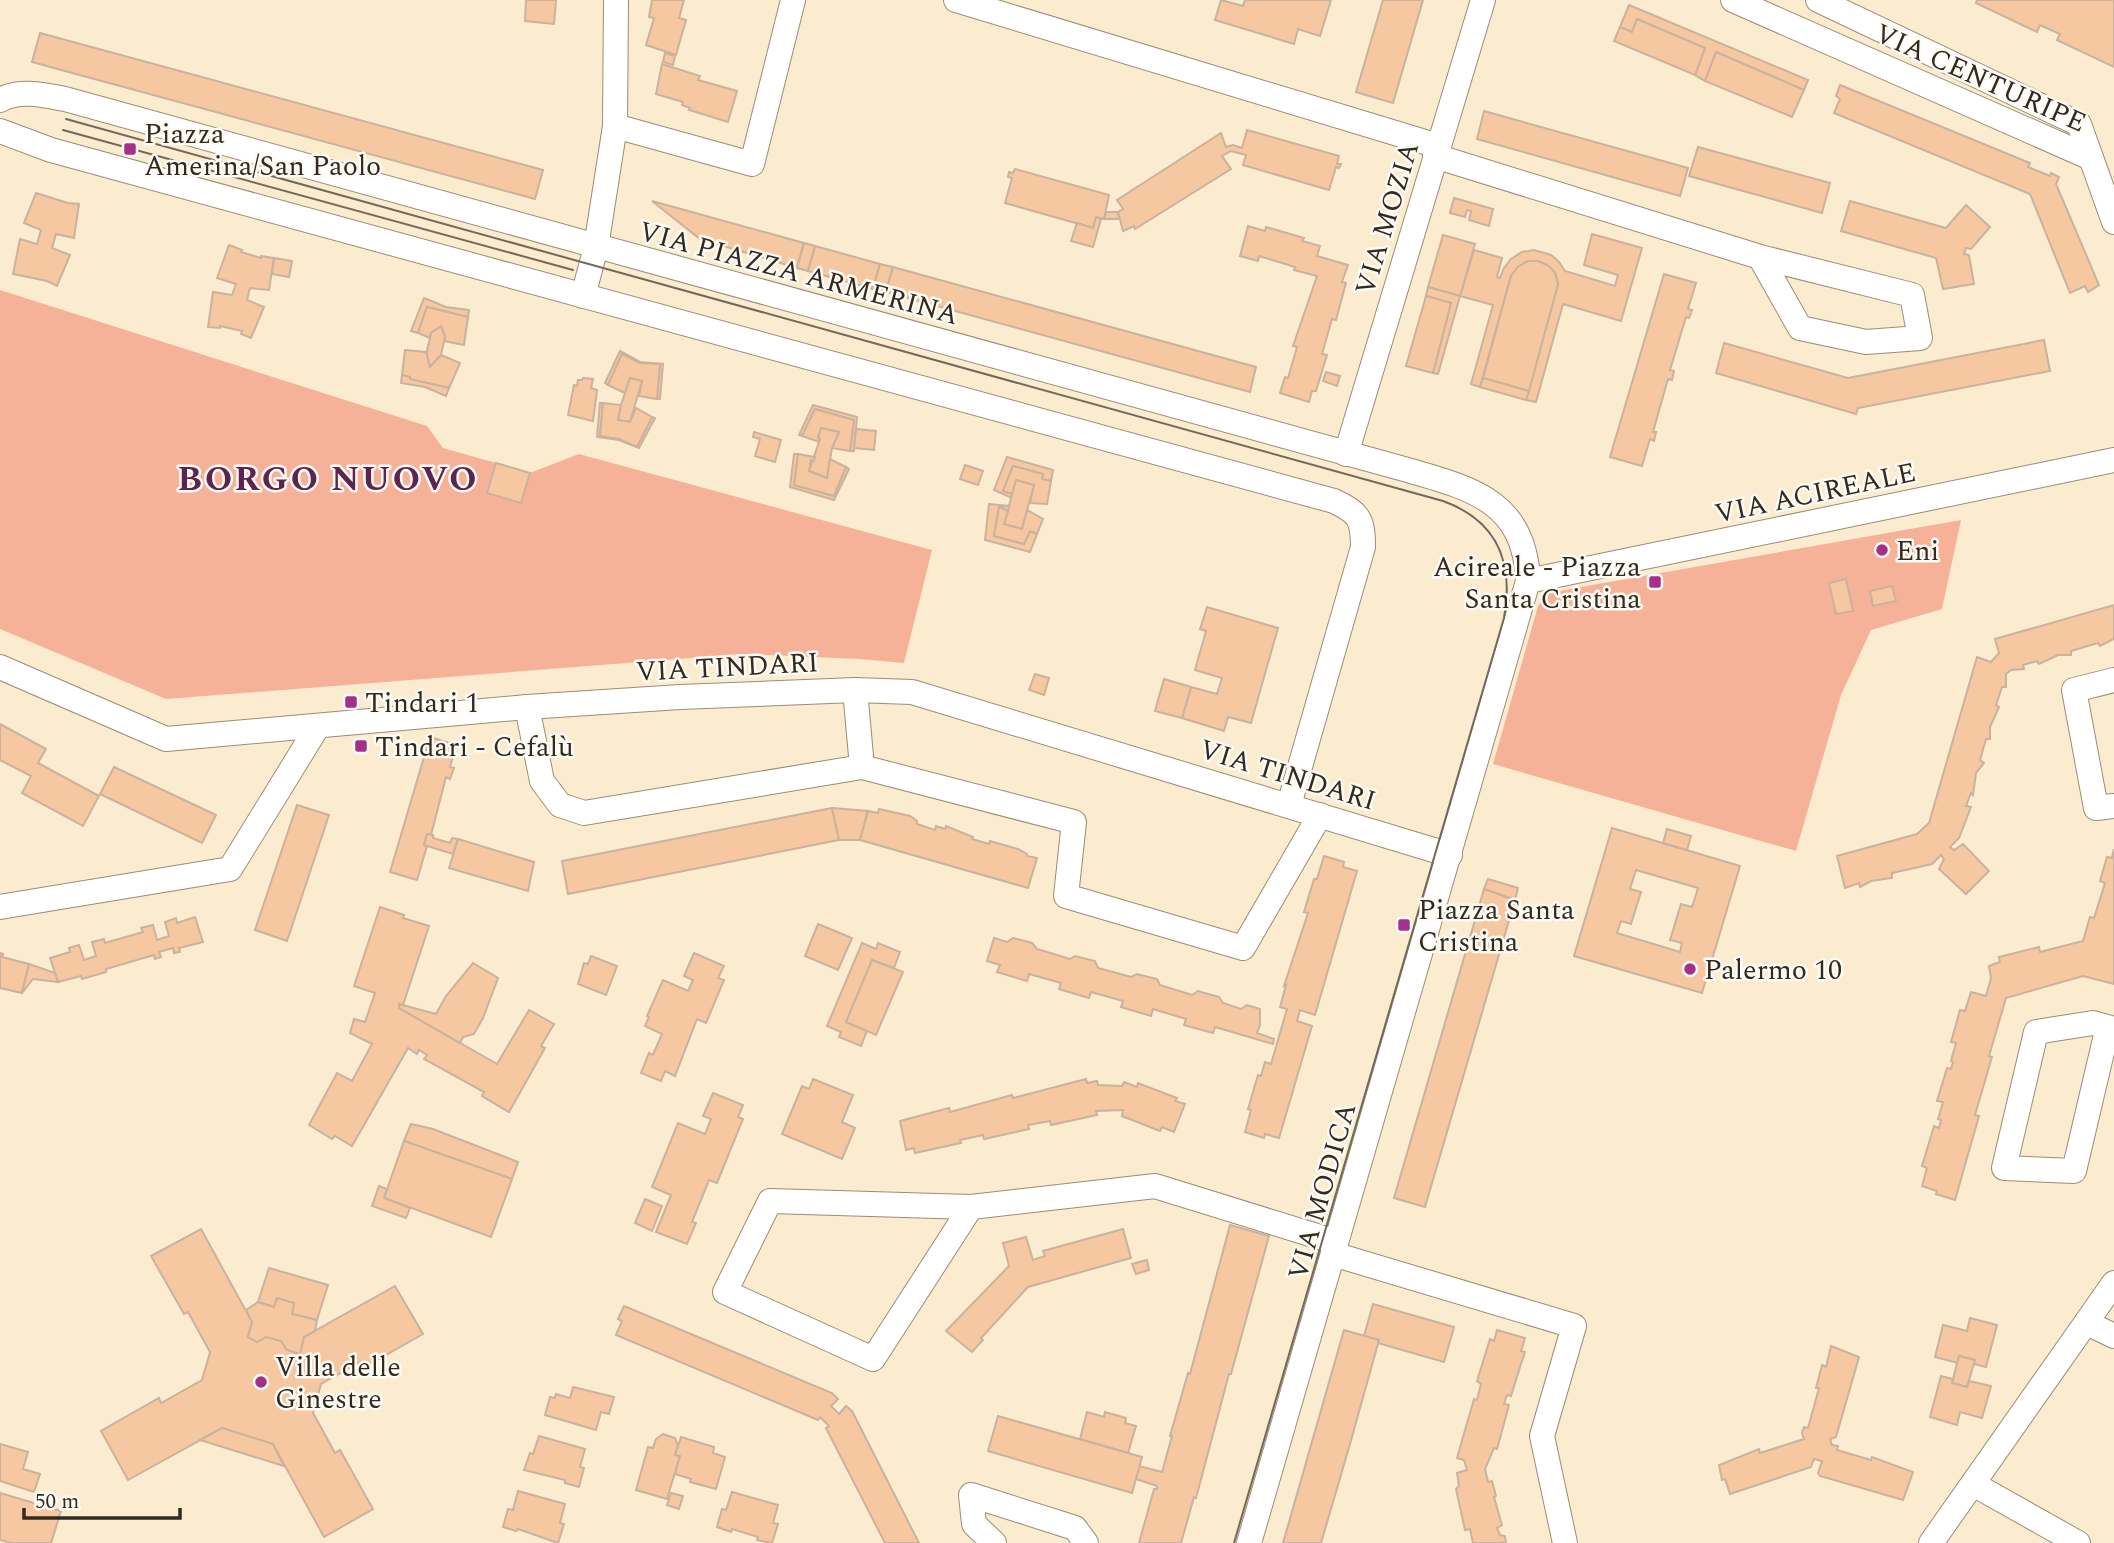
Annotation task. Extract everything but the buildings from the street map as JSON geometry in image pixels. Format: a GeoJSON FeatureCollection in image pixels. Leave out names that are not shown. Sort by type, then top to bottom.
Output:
{"type":"FeatureCollection","features":[{"type":"Feature","properties":{"kind":"street"},"geometry":{"type":"LineString","coordinates":[[583,296],[596,247],[615,125],[617,0]]}},
{"type":"Feature","properties":{"kind":"street"},"geometry":{"type":"LineString","coordinates":[[615,125],[752,164],[793,0]]}},
{"type":"Feature","properties":{"kind":"street"},"geometry":{"type":"LineString","coordinates":[[956,0],[1437,151],[1760,257],[1912,295],[1920,338],[1866,342],[1800,328],[1760,257]]}},
{"type":"Feature","properties":{"kind":"street","name":"VIA MOZIA"},"geometry":{"type":"LineString","coordinates":[[1346,454],[1483,0]]}},
{"type":"Feature","properties":{"kind":"street","name":"VIA CENTURIPE"},"geometry":{"type":"LineString","coordinates":[[1733,0],[2091,158]]}},
{"type":"Feature","properties":{"kind":"street"},"geometry":{"type":"LineString","coordinates":[[1818,0],[2079,124],[2114,222]]}},
{"type":"Feature","properties":{"kind":"street","name":"VIA PIAZZA ARMERINA"},"geometry":{"type":"LineString","coordinates":[[0,100],[8,95],[36,94],[65,99],[1453,483],[1479,493],[1511,522],[1523,544],[1528,565],[1528,581]]}},
{"type":"Feature","properties":{"kind":"street"},"geometry":{"type":"LineString","coordinates":[[3,140],[51,150],[1334,501],[1354,511],[1363,528],[1363,547],[1289,805]]}},
{"type":"Feature","properties":{"kind":"street","name":"VIA ACIREALE"},"geometry":{"type":"LineString","coordinates":[[1528,581],[2114,460]]}},
{"type":"Feature","properties":{"kind":"street"},"geometry":{"type":"LineString","coordinates":[[1450,855],[1528,581]]}},
{"type":"Feature","properties":{"kind":"street","name":"VIA TINDARI"},"geometry":{"type":"LineString","coordinates":[[0,667],[166,739],[527,707],[680,697],[855,690],[912,692],[1450,855]]}},
{"type":"Feature","properties":{"kind":"street"},"geometry":{"type":"LineString","coordinates":[[2114,680],[2074,690],[2096,808],[2114,806]]}},
{"type":"Feature","properties":{"kind":"street"},"geometry":{"type":"LineString","coordinates":[[855,690],[862,767]]}},
{"type":"Feature","properties":{"kind":"street"},"geometry":{"type":"LineString","coordinates":[[527,707],[542,781],[560,805],[584,813],[862,767],[1074,822],[1066,896],[1243,948],[1320,815]]}},
{"type":"Feature","properties":{"kind":"street"},"geometry":{"type":"LineString","coordinates":[[0,907],[230,869],[318,726]]}},
{"type":"Feature","properties":{"kind":"street","name":"VIA MODICA"},"geometry":{"type":"LineString","coordinates":[[1250,1543],[1450,855]]}},
{"type":"Feature","properties":{"kind":"street"},"geometry":{"type":"LineString","coordinates":[[2093,1023],[2110,1032],[2074,1171],[2004,1168],[2036,1032],[2093,1023]]}},
{"type":"Feature","properties":{"kind":"street"},"geometry":{"type":"LineString","coordinates":[[971,1207],[873,1359],[725,1292],[769,1201],[971,1207],[1155,1186],[1574,1326],[1542,1436],[1565,1543]]}},
{"type":"Feature","properties":{"kind":"street"},"geometry":{"type":"LineString","coordinates":[[1931,1543],[2114,1283]]}},
{"type":"Feature","properties":{"kind":"street"},"geometry":{"type":"LineString","coordinates":[[2087,1323],[2114,1336]]}},
{"type":"Feature","properties":{"kind":"street"},"geometry":{"type":"LineString","coordinates":[[1973,1484],[2078,1543]]}},
{"type":"Feature","properties":{"kind":"street"},"geometry":{"type":"LineString","coordinates":[[994,1543],[974,1524],[971,1495],[1075,1528],[1086,1543]]}},
{"type":"Feature","properties":{"kind":"shaded area"},"geometry":{"type":"Polygon","coordinates":[[[0,290],[427,426],[443,448],[496,463],[488,492],[520,503],[530,473],[579,454],[932,550],[904,663],[742,654],[166,699],[0,629],[0,290]]]}},
{"type":"Feature","properties":{"kind":"shaded area"},"geometry":{"type":"Polygon","coordinates":[[[1961,520],[1942,609],[1871,630],[1841,695],[1796,851],[1493,764],[1538,606],[1547,593],[1961,520]]]}},
{"type":"Feature","properties":{"kind":"tram line"},"geometry":{"type":"LineString","coordinates":[[66,119],[1443,501],[1477,520],[1489,532],[1504,562],[1507,598],[1504,618],[1234,1543]]}},
{"type":"Feature","properties":{"kind":"tram line"},"geometry":{"type":"LineString","coordinates":[[63,130],[573,270]]}},
{"type":"Feature","properties":{"kind":"place","name":"Piazza Amerina/San Paolo"},"geometry":{"type":"Point","coordinates":[130,149]}},
{"type":"Feature","properties":{"kind":"place","name":"Eni"},"geometry":{"type":"Point","coordinates":[1882,550]}},
{"type":"Feature","properties":{"kind":"place","name":"Acireale - Piazza Santa Cristina"},"geometry":{"type":"Point","coordinates":[1655,582]}},
{"type":"Feature","properties":{"kind":"place","name":"Tindari 1"},"geometry":{"type":"Point","coordinates":[351,702]}},
{"type":"Feature","properties":{"kind":"place","name":"Tindari - Cefalù"},"geometry":{"type":"Point","coordinates":[361,746]}},
{"type":"Feature","properties":{"kind":"place","name":"Piazza Santa Cristina"},"geometry":{"type":"Point","coordinates":[1404,925]}},
{"type":"Feature","properties":{"kind":"place","name":"Palermo 10"},"geometry":{"type":"Point","coordinates":[1690,969]}},
{"type":"Feature","properties":{"kind":"place","name":"Villa delle Ginestre"},"geometry":{"type":"Point","coordinates":[261,1382]}},
{"type":"Feature","properties":{"kind":"district","name":"BORGO NUOVO"},"geometry":{"type":"Point","coordinates":[328,478]}}]}
